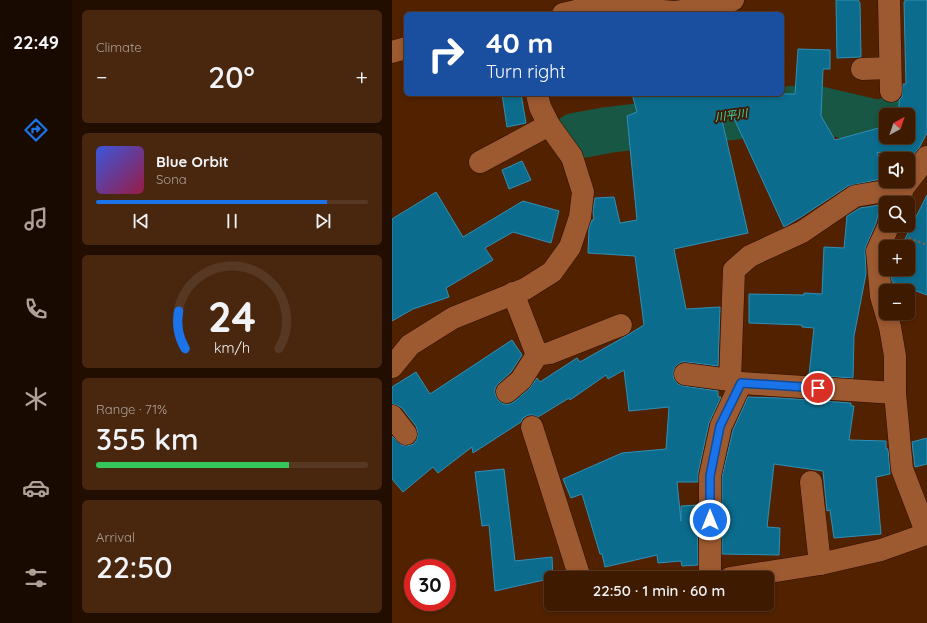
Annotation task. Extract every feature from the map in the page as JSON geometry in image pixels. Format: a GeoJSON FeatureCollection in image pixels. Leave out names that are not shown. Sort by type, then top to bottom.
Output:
{"type":"FeatureCollection","features":[{"type":"Feature","properties":{"kind":"street"},"geometry":{"type":"LineString","coordinates":[[571,12],[580,10],[624,8],[675,12],[717,6],[733,0]]}},
{"type":"Feature","properties":{"kind":"street"},"geometry":{"type":"LineString","coordinates":[[889,0],[891,91]]}},
{"type":"Feature","properties":{"kind":"street"},"geometry":{"type":"LineString","coordinates":[[392,52],[404,49]]}},
{"type":"Feature","properties":{"kind":"street"},"geometry":{"type":"LineString","coordinates":[[862,69],[890,68]]}},
{"type":"Feature","properties":{"kind":"street"},"geometry":{"type":"LineString","coordinates":[[392,367],[410,345],[453,318],[525,288],[552,272],[570,247],[580,217],[582,192],[572,158],[548,125],[540,107],[537,96]]}},
{"type":"Feature","properties":{"kind":"street"},"geometry":{"type":"LineString","coordinates":[[480,162],[548,125]]}},
{"type":"Feature","properties":{"kind":"street"},"geometry":{"type":"LineString","coordinates":[[901,196],[927,157]]}},
{"type":"Feature","properties":{"kind":"street"},"geometry":{"type":"LineString","coordinates":[[710,571],[710,476],[720,426],[736,382],[734,270],[750,256],[802,232],[855,196],[879,196]]}},
{"type":"Feature","properties":{"kind":"street"},"geometry":{"type":"LineString","coordinates":[[774,571],[820,564],[881,550],[927,534],[902,469],[895,393],[895,356],[890,327],[881,296],[877,251],[886,232]]}},
{"type":"Feature","properties":{"kind":"street"},"geometry":{"type":"LineString","coordinates":[[513,293],[537,355]]}},
{"type":"Feature","properties":{"kind":"street"},"geometry":{"type":"LineString","coordinates":[[537,355],[550,353],[621,325]]}},
{"type":"Feature","properties":{"kind":"street"},"geometry":{"type":"LineString","coordinates":[[507,392],[522,380],[537,355]]}},
{"type":"Feature","properties":{"kind":"street"},"geometry":{"type":"LineString","coordinates":[[685,374],[736,382],[895,393]]}},
{"type":"Feature","properties":{"kind":"street"},"geometry":{"type":"LineString","coordinates":[[392,416],[406,434]]}},
{"type":"Feature","properties":{"kind":"street"},"geometry":{"type":"LineString","coordinates":[[532,427],[578,571]]}},
{"type":"Feature","properties":{"kind":"street"},"geometry":{"type":"LineString","coordinates":[[811,482],[820,564]]}},
{"type":"Feature","properties":{"kind":"building"},"geometry":{"type":"Polygon","coordinates":[[[836,0],[858,0],[860,3],[861,57],[837,58],[836,0]]]}},
{"type":"Feature","properties":{"kind":"building"},"geometry":{"type":"Polygon","coordinates":[[[905,0],[927,0],[927,133],[915,153],[877,152],[879,158],[879,179],[848,186],[784,227],[731,112],[721,116],[748,233],[674,249],[686,309],[720,307],[718,366],[681,362],[675,367],[673,373],[674,379],[678,384],[718,391],[718,397],[721,397],[709,423],[698,473],[698,482],[677,482],[681,521],[681,506],[697,505],[698,565],[682,566],[681,561],[658,563],[657,555],[605,567],[582,494],[571,498],[563,479],[622,453],[666,449],[669,407],[629,411],[624,370],[608,379],[606,375],[570,400],[569,398],[538,417],[528,415],[523,418],[521,422],[473,453],[472,447],[438,473],[433,467],[403,492],[392,479],[392,436],[401,445],[408,446],[414,444],[418,433],[416,426],[402,408],[392,404],[392,387],[416,372],[430,394],[512,340],[522,355],[511,372],[495,388],[495,394],[498,400],[503,404],[510,404],[529,389],[537,378],[540,382],[577,358],[580,362],[644,325],[635,256],[588,253],[589,228],[592,220],[594,220],[593,211],[595,198],[614,197],[620,223],[637,220],[627,116],[637,112],[633,96],[784,96],[784,94],[795,94],[798,49],[830,50],[830,69],[823,69],[821,116],[835,140],[879,128],[879,144],[915,144],[915,108],[899,108],[899,100],[902,97],[903,84],[906,84],[905,0]]]}},
{"type":"Feature","properties":{"kind":"building"},"geometry":{"type":"Polygon","coordinates":[[[502,96],[521,96],[526,123],[507,127],[502,96]]]}},
{"type":"Feature","properties":{"kind":"building"},"geometry":{"type":"Polygon","coordinates":[[[522,161],[531,180],[509,189],[502,170],[522,161]]]}},
{"type":"Feature","properties":{"kind":"building"},"geometry":{"type":"Polygon","coordinates":[[[436,192],[463,237],[523,201],[559,211],[551,243],[513,232],[485,248],[493,260],[446,288],[449,297],[413,309],[392,321],[392,219],[436,192]]]}},
{"type":"Feature","properties":{"kind":"building"},"geometry":{"type":"Polygon","coordinates":[[[927,195],[927,295],[915,291],[915,284],[897,284],[892,282],[892,276],[915,276],[915,240],[904,240],[908,232],[915,232],[915,219],[927,195]]]}},
{"type":"Feature","properties":{"kind":"building"},"geometry":{"type":"Polygon","coordinates":[[[879,205],[876,223],[865,252],[866,274],[854,336],[853,378],[809,375],[814,328],[802,327],[802,325],[749,323],[749,294],[822,294],[824,247],[844,248],[847,216],[860,208],[879,205]]]}},
{"type":"Feature","properties":{"kind":"building"},"geometry":{"type":"Polygon","coordinates":[[[748,397],[851,403],[851,406],[854,406],[849,440],[886,441],[886,449],[888,449],[890,474],[876,477],[881,534],[834,538],[830,510],[827,511],[823,471],[774,464],[767,527],[780,528],[779,555],[722,554],[722,477],[733,430],[748,397]]]}},
{"type":"Feature","properties":{"kind":"building"},"geometry":{"type":"Polygon","coordinates":[[[927,438],[927,464],[915,467],[912,442],[927,438]]]}},
{"type":"Feature","properties":{"kind":"building"},"geometry":{"type":"Polygon","coordinates":[[[504,469],[515,561],[552,557],[553,571],[544,571],[544,580],[495,591],[489,525],[482,526],[475,472],[504,469]]]}},
{"type":"Feature","properties":{"kind":"waterway","name":"川平川"},"geometry":{"type":"LineString","coordinates":[[575,136],[608,130],[682,121],[732,117],[774,110],[813,108],[879,123]]}},
{"type":"Feature","properties":{"kind":"route"},"geometry":{"type":"LineString","coordinates":[[710,520],[710,476],[720,426],[741,383],[818,388]]}}]}
